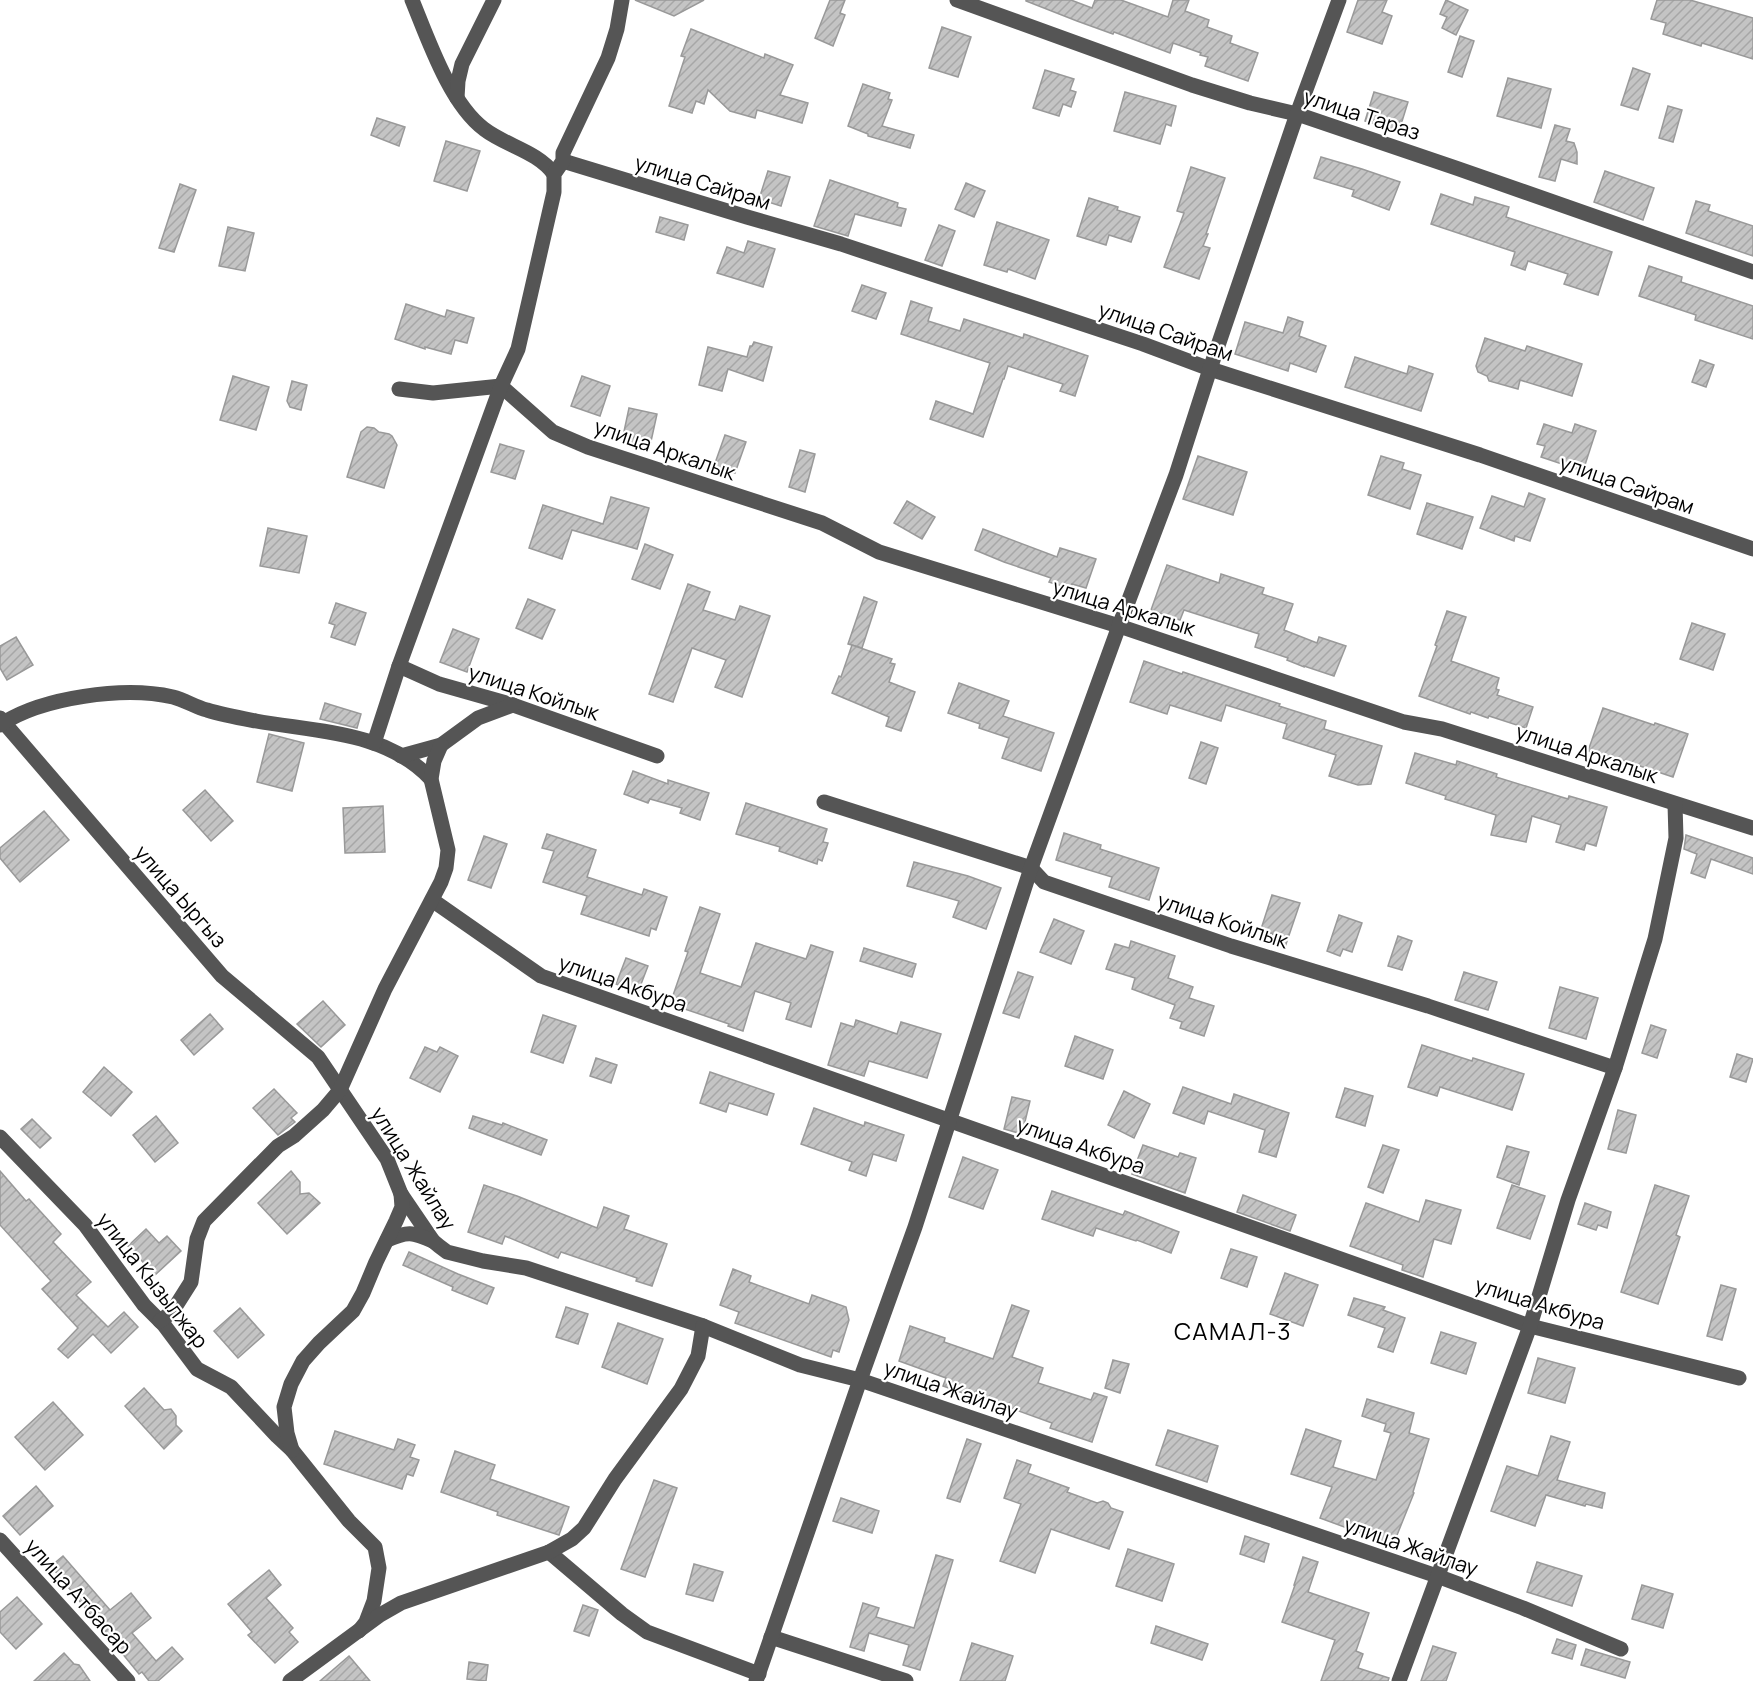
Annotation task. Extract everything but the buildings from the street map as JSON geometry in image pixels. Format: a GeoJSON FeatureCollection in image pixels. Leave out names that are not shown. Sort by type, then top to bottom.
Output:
{"type":"FeatureCollection","features":[{"type":"Feature","properties":{"kind":"street"},"geometry":{"type":"LineString","coordinates":[[374,743],[399,666],[501,386],[518,349],[555,192],[554,174],[549,168],[531,155],[484,129],[468,115],[445,78],[412,0]]}},
{"type":"Feature","properties":{"kind":"street"},"geometry":{"type":"LineString","coordinates":[[457,98],[462,64],[494,0]]}},
{"type":"Feature","properties":{"kind":"street"},"geometry":{"type":"LineString","coordinates":[[554,174],[563,161],[563,153],[608,58],[617,29],[622,0]]}},
{"type":"Feature","properties":{"kind":"street","name":"улица Тараз"},"geometry":{"type":"LineString","coordinates":[[957,0],[1192,85],[1250,104],[1297,114],[1753,272]]}},
{"type":"Feature","properties":{"kind":"street"},"geometry":{"type":"LineString","coordinates":[[549,1552],[622,1614],[647,1632],[757,1678],[915,1227],[1031,868],[1176,475],[1297,114],[1339,0]]}},
{"type":"Feature","properties":{"kind":"street","name":"улица Сайрам"},"geometry":{"type":"LineString","coordinates":[[563,161],[747,218],[842,244],[1143,344],[1210,369],[1480,455],[1753,549]]}},
{"type":"Feature","properties":{"kind":"street"},"geometry":{"type":"LineString","coordinates":[[399,389],[433,393],[501,386]]}},
{"type":"Feature","properties":{"kind":"street","name":"улица Аркалык"},"geometry":{"type":"LineString","coordinates":[[501,386],[554,432],[588,447],[822,523],[879,552],[1119,626],[1404,722],[1442,729],[1753,828]]}},
{"type":"Feature","properties":{"kind":"street","name":"улица Койлык"},"geometry":{"type":"LineString","coordinates":[[399,666],[439,684],[513,705],[657,756]]}},
{"type":"Feature","properties":{"kind":"street"},"geometry":{"type":"LineString","coordinates":[[1,722],[42,705],[79,697],[153,693],[236,717],[335,733],[374,743],[419,766],[431,779]]}},
{"type":"Feature","properties":{"kind":"street"},"geometry":{"type":"LineString","coordinates":[[401,756],[441,745],[478,718],[513,705]]}},
{"type":"Feature","properties":{"kind":"street","name":"улица Ыргыз"},"geometry":{"type":"LineString","coordinates":[[1,722],[222,976],[318,1057],[340,1090]]}},
{"type":"Feature","properties":{"kind":"street"},"geometry":{"type":"LineString","coordinates":[[160,1321],[172,1312],[191,1282],[197,1239],[204,1221],[278,1146],[294,1136],[324,1110],[340,1090],[385,989],[432,900],[446,868],[448,850],[431,779],[434,761],[441,745]]}},
{"type":"Feature","properties":{"kind":"street","name":"улица Койлык"},"geometry":{"type":"LineString","coordinates":[[824,802],[1031,868],[1044,882],[1220,942],[1428,1006],[1615,1068]]}},
{"type":"Feature","properties":{"kind":"street"},"geometry":{"type":"LineString","coordinates":[[1399,1681],[1530,1326],[1568,1200],[1615,1068],[1655,939],[1676,838],[1675,804]]}},
{"type":"Feature","properties":{"kind":"street","name":"улица Акбура"},"geometry":{"type":"LineString","coordinates":[[432,900],[541,976],[1530,1326],[1738,1378]]}},
{"type":"Feature","properties":{"kind":"street","name":"улица Жайлау"},"geometry":{"type":"LineString","coordinates":[[340,1090],[387,1159],[400,1194],[433,1241],[447,1252],[526,1268],[703,1326],[800,1365],[860,1380],[1437,1576],[1523,1608],[1621,1649]]}},
{"type":"Feature","properties":{"kind":"street","name":"улица Кызылжар"},"geometry":{"type":"LineString","coordinates":[[0,1137],[85,1225],[144,1305],[160,1321],[197,1369],[231,1387],[292,1450],[349,1521],[375,1547],[379,1568],[374,1601],[366,1622],[358,1631]]}},
{"type":"Feature","properties":{"kind":"street"},"geometry":{"type":"LineString","coordinates":[[292,1450],[287,1433],[284,1407],[291,1384],[319,1343],[353,1311],[402,1207],[400,1194]]}},
{"type":"Feature","properties":{"kind":"street"},"geometry":{"type":"LineString","coordinates":[[387,1240],[404,1233],[419,1235],[433,1241]]}},
{"type":"Feature","properties":{"kind":"street"},"geometry":{"type":"LineString","coordinates":[[290,1681],[380,1615],[401,1603],[549,1552],[572,1539],[584,1528],[615,1479],[681,1389],[698,1356],[703,1326]]}},
{"type":"Feature","properties":{"kind":"street","name":"улица Атбасар"},"geometry":{"type":"LineString","coordinates":[[0,1540],[128,1681]]}},
{"type":"Feature","properties":{"kind":"street"},"geometry":{"type":"LineString","coordinates":[[771,1637],[906,1681]]}},
{"type":"Feature","properties":{"kind":"district","name":"САМАЛ-3"},"geometry":{"type":"Point","coordinates":[1233,1330]}}]}
